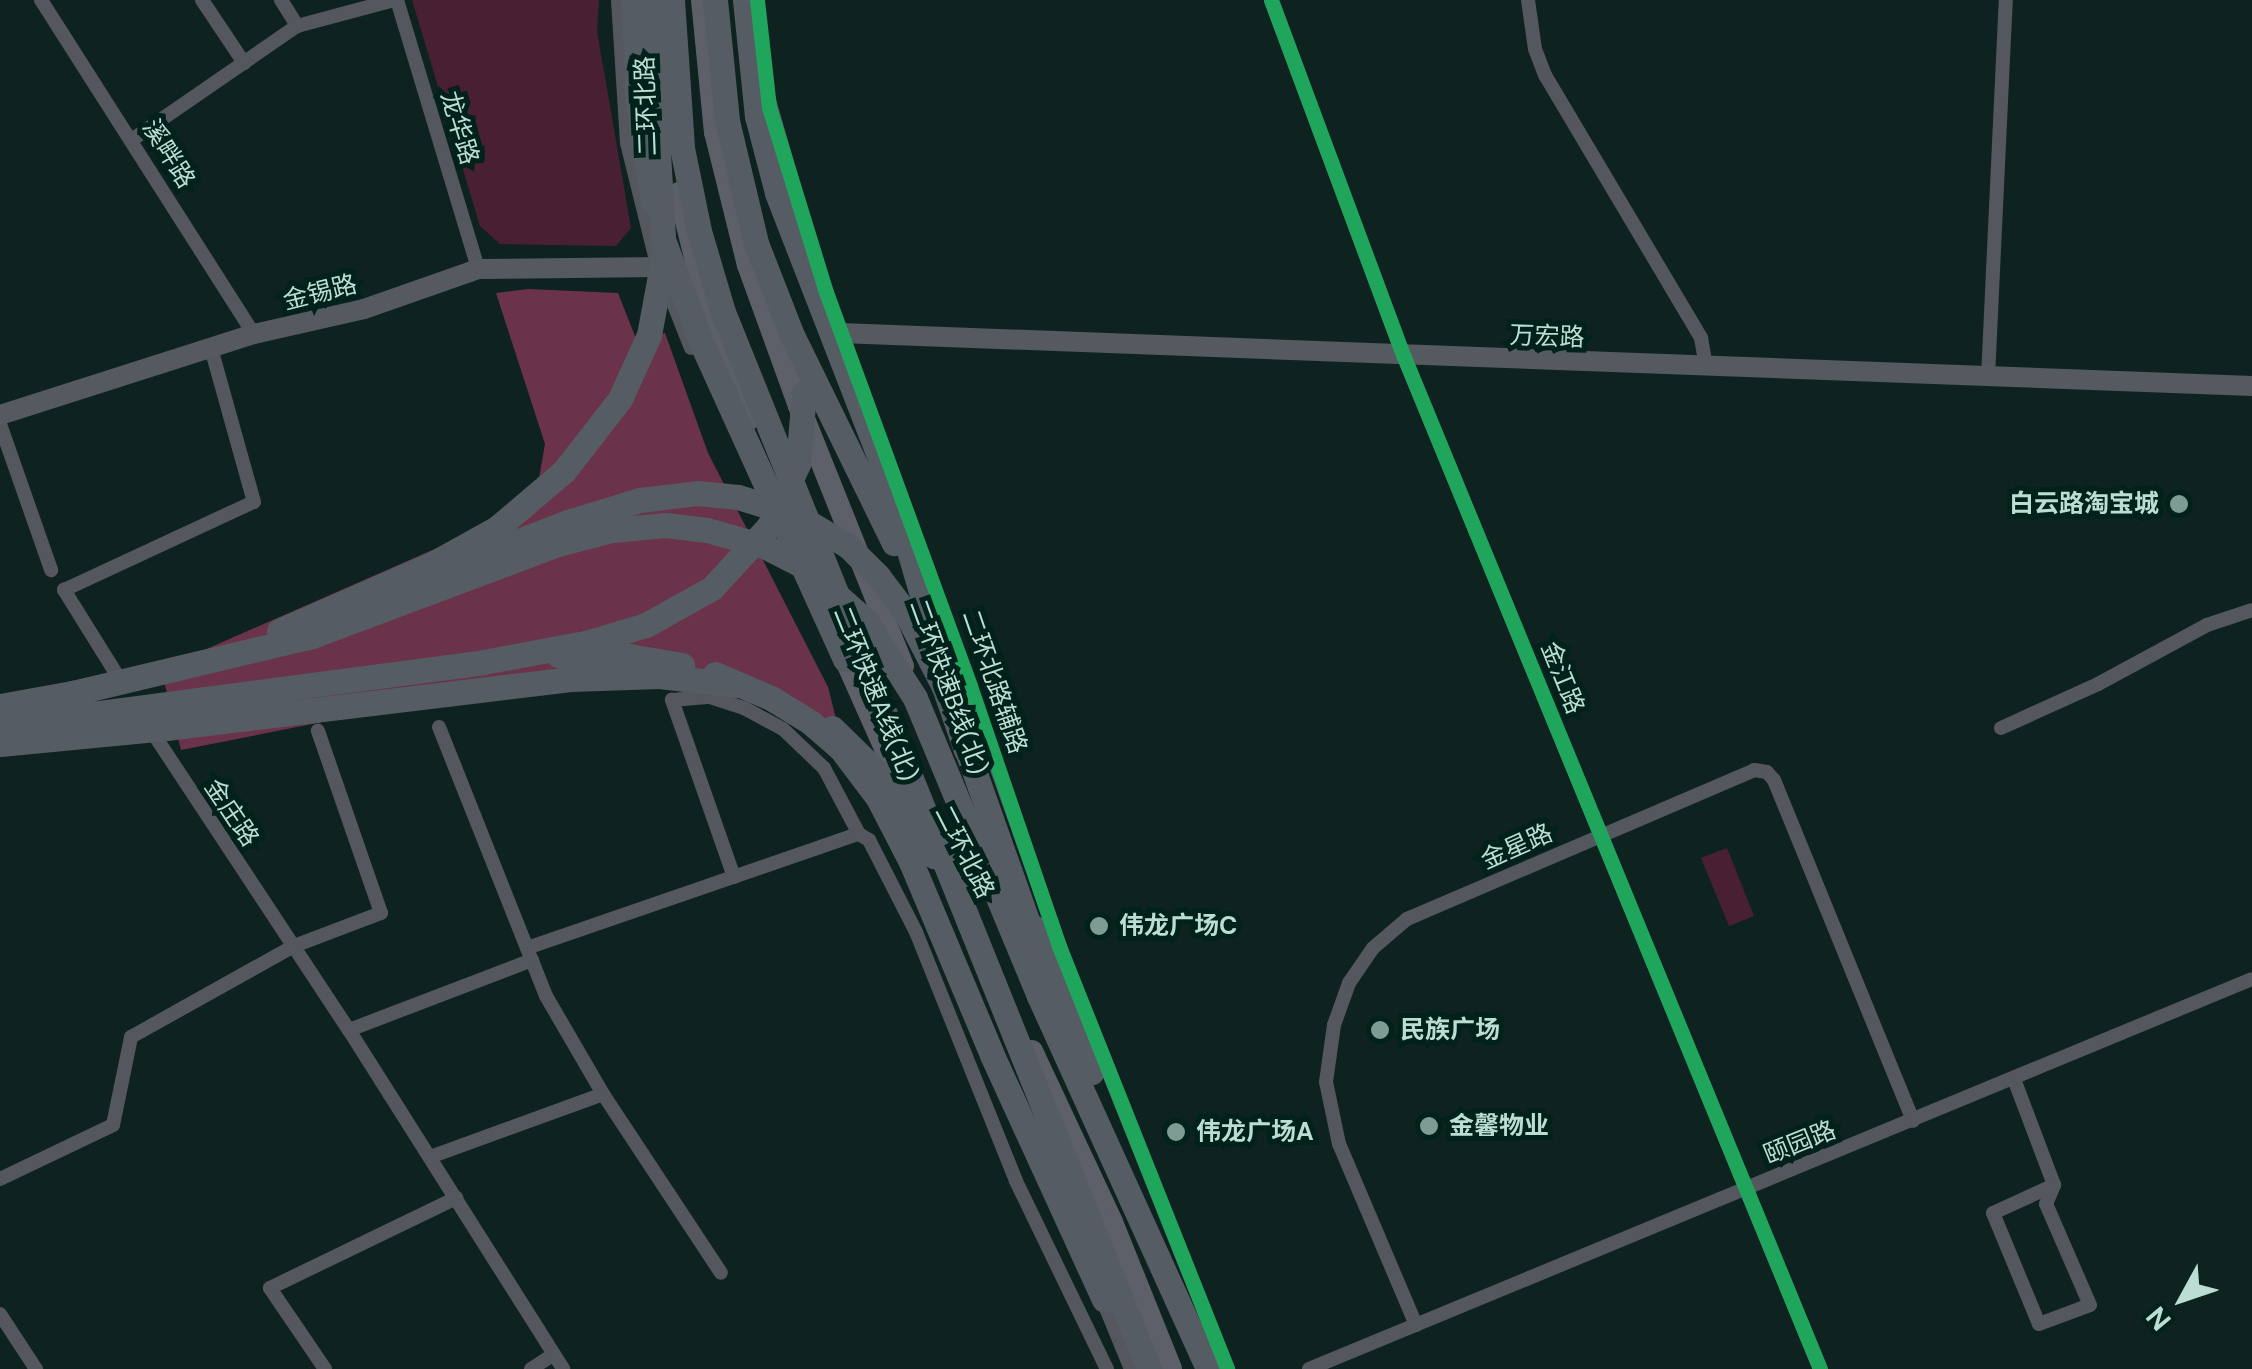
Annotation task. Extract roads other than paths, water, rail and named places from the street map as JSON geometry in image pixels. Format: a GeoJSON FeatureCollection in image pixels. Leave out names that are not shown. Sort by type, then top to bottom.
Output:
{"type":"FeatureCollection","features":[{"type":"Feature","properties":{"kind":"highway"},"geometry":{"type":"LineString","coordinates":[[634,0],[644,154],[660,228],[687,307],[846,659]]}},
{"type":"Feature","properties":{"kind":"highway"},"geometry":{"type":"LineString","coordinates":[[250,644],[436,562],[497,528],[552,484],[610,414],[643,351],[662,270],[664,204],[652,78],[650,0]]}},
{"type":"Feature","properties":{"kind":"highway","name":"二环快速A线(北)"},"geometry":{"type":"LineString","coordinates":[[674,0],[676,92],[684,162],[702,244],[728,326],[1149,1369]]}},
{"type":"Feature","properties":{"kind":"highway","name":"二环快速B线(北)"},"geometry":{"type":"LineString","coordinates":[[716,0],[732,151],[766,274],[910,582],[1051,972],[1212,1369]]}},
{"type":"Feature","properties":{"kind":"highway"},"geometry":{"type":"LineString","coordinates":[[483,662],[596,640],[664,618],[727,575],[782,506],[798,464],[804,392],[794,311],[758,116],[745,0]]}},
{"type":"Feature","properties":{"kind":"highway"},"geometry":{"type":"LineString","coordinates":[[758,116],[796,248],[896,505],[966,750]]}},
{"type":"Feature","properties":{"kind":"highway"},"geometry":{"type":"LineString","coordinates":[[0,706],[163,672],[250,644],[597,512],[669,495],[724,495],[778,508],[814,524],[848,546],[878,576],[926,648],[966,750],[1139,1250],[1172,1298],[1192,1369]]}},
{"type":"Feature","properties":{"kind":"highway"},"geometry":{"type":"LineString","coordinates":[[73,693],[312,636],[558,544],[612,530],[666,526],[721,532],[764,546],[805,568],[866,621],[906,681],[1044,1008],[1212,1369]]}},
{"type":"Feature","properties":{"kind":"highway"},"geometry":{"type":"LineString","coordinates":[[0,726],[483,662],[593,654],[681,664],[772,698],[840,749],[866,780],[900,838],[1018,1116],[1135,1369]]}},
{"type":"Feature","properties":{"kind":"highway"},"geometry":{"type":"LineString","coordinates":[[0,744],[570,679],[659,676],[732,683],[777,697],[817,716],[864,755],[905,807],[965,914]]}},
{"type":"Feature","properties":{"kind":"main road","name":"二环北路"},"geometry":{"type":"LineString","coordinates":[[674,0],[674,155],[694,261],[752,430],[898,780],[1139,1250],[1171,1369]]}},
{"type":"Feature","properties":{"kind":"main road","name":"二环北路"},"geometry":{"type":"LineString","coordinates":[[702,0],[715,132],[735,220],[763,311],[1139,1250],[1192,1369]]}},
{"type":"Feature","properties":{"kind":"main road"},"geometry":{"type":"LineString","coordinates":[[1135,1369],[1134,1295],[1139,1250]]}},
{"type":"Feature","properties":{"kind":"main road"},"geometry":{"type":"LineString","coordinates":[[1172,1298],[1204,1337],[1212,1369]]}},
{"type":"Feature","properties":{"kind":"street","name":"溪畔路"},"geometry":{"type":"LineString","coordinates":[[41,0],[254,334]]}},
{"type":"Feature","properties":{"kind":"street"},"geometry":{"type":"LineString","coordinates":[[202,0],[244,63]]}},
{"type":"Feature","properties":{"kind":"street"},"geometry":{"type":"LineString","coordinates":[[281,0],[297,26]]}},
{"type":"Feature","properties":{"kind":"street"},"geometry":{"type":"LineString","coordinates":[[132,139],[297,26],[395,0]]}},
{"type":"Feature","properties":{"kind":"street","name":"龙华路"},"geometry":{"type":"LineString","coordinates":[[395,0],[478,269]]}},
{"type":"Feature","properties":{"kind":"street"},"geometry":{"type":"LineString","coordinates":[[618,0],[627,143],[659,267],[732,439],[846,659]]}},
{"type":"Feature","properties":{"kind":"street","name":"二环北路辅路"},"geometry":{"type":"LineString","coordinates":[[757,0],[769,107],[840,333],[966,672],[1064,961],[1226,1369]]}},
{"type":"Feature","properties":{"kind":"street","name":"金江路"},"geometry":{"type":"LineString","coordinates":[[1271,0],[1404,357],[1743,1191],[1820,1369]]}},
{"type":"Feature","properties":{"kind":"street"},"geometry":{"type":"LineString","coordinates":[[1528,0],[1535,49],[1545,76],[1701,338],[1706,367]]}},
{"type":"Feature","properties":{"kind":"street"},"geometry":{"type":"LineString","coordinates":[[1988,377],[2006,0]]}},
{"type":"Feature","properties":{"kind":"street","name":"金锡路"},"geometry":{"type":"LineString","coordinates":[[0,415],[254,334],[364,309],[478,269],[659,267]]}},
{"type":"Feature","properties":{"kind":"street","name":"万宏路"},"geometry":{"type":"LineString","coordinates":[[840,333],[2252,386]]}},
{"type":"Feature","properties":{"kind":"street","name":"金庄路"},"geometry":{"type":"LineString","coordinates":[[211,348],[254,502],[64,590],[563,1369]]}},
{"type":"Feature","properties":{"kind":"street"},"geometry":{"type":"LineString","coordinates":[[0,424],[51,570]]}},
{"type":"Feature","properties":{"kind":"street"},"geometry":{"type":"LineString","coordinates":[[2001,728],[2098,684],[2207,625],[2252,610]]}},
{"type":"Feature","properties":{"kind":"street"},"geometry":{"type":"LineString","coordinates":[[734,877],[672,700],[710,696],[744,708],[783,729],[824,768],[859,834],[869,840],[901,899],[1016,1181],[1107,1369]]}},
{"type":"Feature","properties":{"kind":"street"},"geometry":{"type":"LineString","coordinates":[[439,728],[546,996],[602,1094],[721,1273]]}},
{"type":"Feature","properties":{"kind":"street"},"geometry":{"type":"LineString","coordinates":[[0,1179],[113,1125],[131,1036],[294,946],[381,913],[318,730]]}},
{"type":"Feature","properties":{"kind":"street","name":"金星路"},"geometry":{"type":"LineString","coordinates":[[1416,1325],[1339,1144],[1326,1082],[1334,1025],[1349,983],[1373,948],[1407,920],[1754,770],[1767,772],[1780,795],[1913,1121]]}},
{"type":"Feature","properties":{"kind":"street"},"geometry":{"type":"LineString","coordinates":[[349,1030],[530,954],[859,834]]}},
{"type":"Feature","properties":{"kind":"street"},"geometry":{"type":"LineString","coordinates":[[965,914],[993,983],[1077,1234],[1135,1369]]}},
{"type":"Feature","properties":{"kind":"street","name":"颐园路"},"geometry":{"type":"LineString","coordinates":[[1309,1369],[2252,979]]}},
{"type":"Feature","properties":{"kind":"street"},"geometry":{"type":"LineString","coordinates":[[2014,1080],[2054,1185],[2046,1204],[2090,1305],[2039,1324],[1993,1213],[2054,1185]]}},
{"type":"Feature","properties":{"kind":"street"},"geometry":{"type":"LineString","coordinates":[[430,1157],[602,1094]]}},
{"type":"Feature","properties":{"kind":"street"},"geometry":{"type":"LineString","coordinates":[[325,1369],[270,1288],[456,1198]]}},
{"type":"Feature","properties":{"kind":"street"},"geometry":{"type":"LineString","coordinates":[[0,1314],[36,1369]]}},
{"type":"Feature","properties":{"kind":"street"},"geometry":{"type":"LineString","coordinates":[[531,1369],[554,1354]]}},
{"type":"Feature","properties":{"kind":"place","name":"白云路淘宝城"},"geometry":{"type":"Point","coordinates":[2179,504]}},
{"type":"Feature","properties":{"kind":"place","name":"伟龙广场C"},"geometry":{"type":"Point","coordinates":[1099,926]}},
{"type":"Feature","properties":{"kind":"place","name":"民族广场"},"geometry":{"type":"Point","coordinates":[1380,1030]}},
{"type":"Feature","properties":{"kind":"place","name":"金馨物业"},"geometry":{"type":"Point","coordinates":[1429,1126]}},
{"type":"Feature","properties":{"kind":"place","name":"伟龙广场A"},"geometry":{"type":"Point","coordinates":[1176,1132]}}]}
